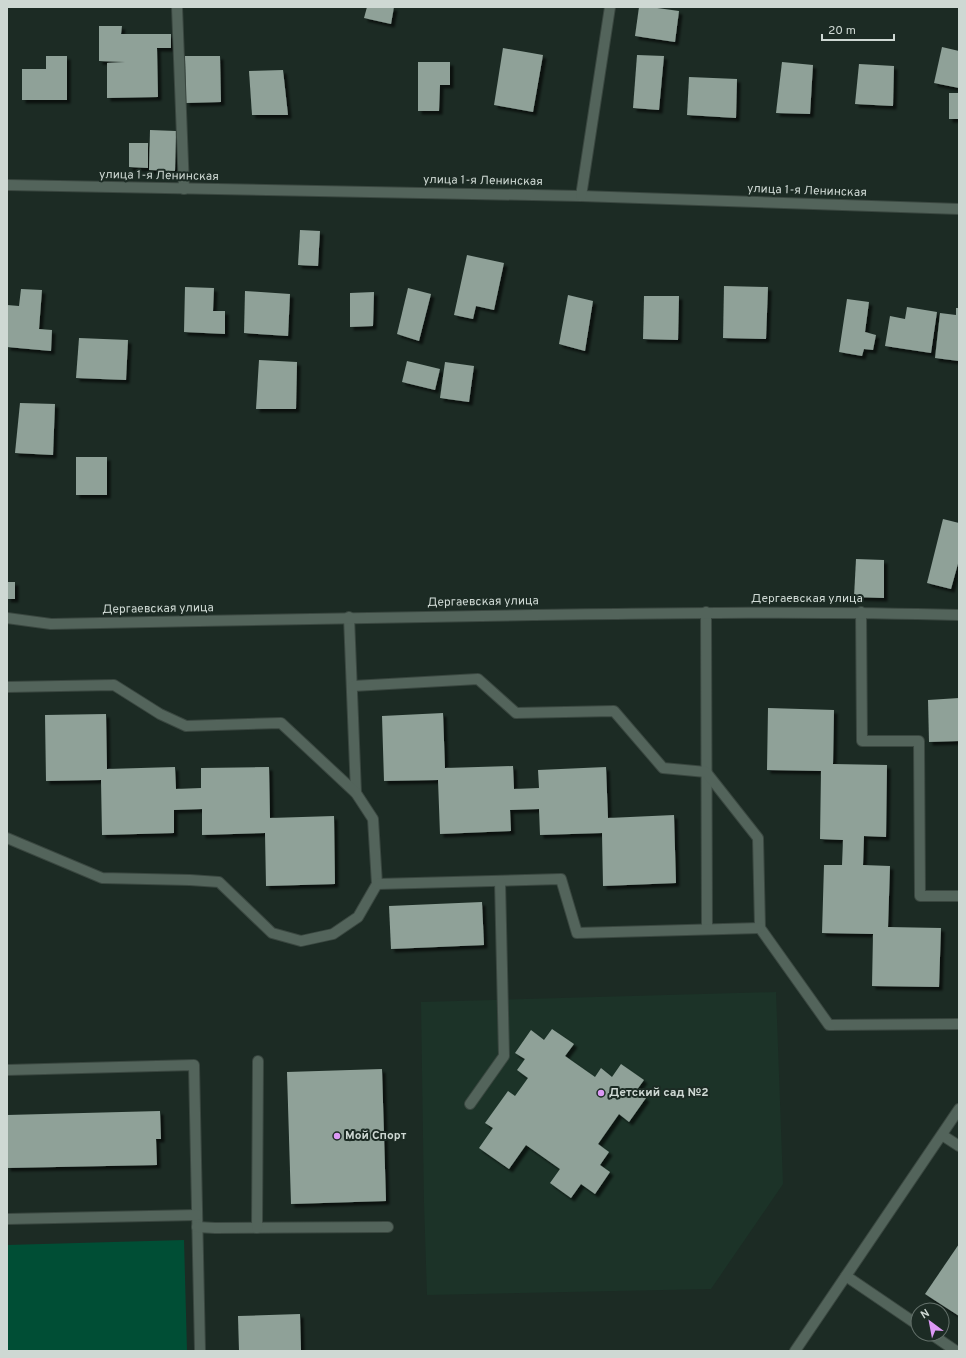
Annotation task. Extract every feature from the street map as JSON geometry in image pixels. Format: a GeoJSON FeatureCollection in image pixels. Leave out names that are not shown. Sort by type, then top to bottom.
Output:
{"type":"FeatureCollection","features":[{"type":"Feature","properties":{"kind":"street"},"geometry":{"type":"LineString","coordinates":[[177,7],[184,189]]}},
{"type":"Feature","properties":{"kind":"street"},"geometry":{"type":"LineString","coordinates":[[581,196],[610,7]]}},
{"type":"Feature","properties":{"kind":"street","name":"улица 1-я Ленинская"},"geometry":{"type":"LineString","coordinates":[[7,185],[581,196],[959,209]]}},
{"type":"Feature","properties":{"kind":"street"},"geometry":{"type":"LineString","coordinates":[[706,612],[707,929]]}},
{"type":"Feature","properties":{"kind":"street","name":"Дергаевская улица"},"geometry":{"type":"LineString","coordinates":[[7,618],[50,624],[349,617],[706,612],[861,612],[959,615]]}},
{"type":"Feature","properties":{"kind":"street"},"geometry":{"type":"LineString","coordinates":[[861,612],[862,741],[919,741],[920,896],[959,896]]}},
{"type":"Feature","properties":{"kind":"street"},"geometry":{"type":"LineString","coordinates":[[349,617],[353,686],[356,793]]}},
{"type":"Feature","properties":{"kind":"street"},"geometry":{"type":"LineString","coordinates":[[353,686],[478,679],[516,713],[614,710],[664,768],[706,772],[758,838],[760,928],[829,1025],[959,1024]]}},
{"type":"Feature","properties":{"kind":"street"},"geometry":{"type":"LineString","coordinates":[[7,687],[114,684],[160,714],[186,726],[281,723],[356,793],[373,819],[377,884],[358,917],[333,934],[301,941],[272,933],[219,882],[102,878],[7,838]]}},
{"type":"Feature","properties":{"kind":"street"},"geometry":{"type":"LineString","coordinates":[[377,884],[561,879],[577,933],[760,928]]}},
{"type":"Feature","properties":{"kind":"street"},"geometry":{"type":"LineString","coordinates":[[470,1104],[504,1056],[500,881]]}},
{"type":"Feature","properties":{"kind":"street"},"geometry":{"type":"LineString","coordinates":[[257,1228],[258,1061]]}},
{"type":"Feature","properties":{"kind":"street"},"geometry":{"type":"LineString","coordinates":[[7,1070],[194,1065],[200,1351]]}},
{"type":"Feature","properties":{"kind":"street"},"geometry":{"type":"LineString","coordinates":[[795,1351],[959,1109]]}},
{"type":"Feature","properties":{"kind":"street"},"geometry":{"type":"LineString","coordinates":[[942,1135],[959,1146]]}},
{"type":"Feature","properties":{"kind":"street"},"geometry":{"type":"LineString","coordinates":[[7,1219],[197,1215]]}},
{"type":"Feature","properties":{"kind":"street"},"geometry":{"type":"LineString","coordinates":[[198,1227],[388,1227]]}},
{"type":"Feature","properties":{"kind":"street"},"geometry":{"type":"LineString","coordinates":[[846,1276],[910,1320]]}},
{"type":"Feature","properties":{"kind":"street"},"geometry":{"type":"LineString","coordinates":[[943,1342],[956,1351]]}},
{"type":"Feature","properties":{"kind":"shaded area","name":"Детский сад №2"},"geometry":{"type":"Polygon","coordinates":[[[776,992],[783,1184],[711,1289],[427,1295],[421,1002],[776,992]]]}},
{"type":"Feature","properties":{"kind":"green space"},"geometry":{"type":"Polygon","coordinates":[[[184,1240],[187,1351],[7,1351],[7,1245],[184,1240]]]}},
{"type":"Feature","properties":{"kind":"building"},"geometry":{"type":"Polygon","coordinates":[[[367,7],[394,7],[391,24],[364,18],[367,7]]]}},
{"type":"Feature","properties":{"kind":"building"},"geometry":{"type":"Polygon","coordinates":[[[639,7],[679,11],[675,42],[635,36],[639,7]]]}},
{"type":"Feature","properties":{"kind":"building"},"geometry":{"type":"Polygon","coordinates":[[[99,26],[122,26],[121,34],[171,34],[171,48],[157,48],[158,97],[107,98],[107,63],[125,62],[99,61],[99,26]]]}},
{"type":"Feature","properties":{"kind":"building"},"geometry":{"type":"Polygon","coordinates":[[[942,47],[959,51],[959,88],[934,83],[942,47]]]}},
{"type":"Feature","properties":{"kind":"building"},"geometry":{"type":"Polygon","coordinates":[[[503,48],[543,55],[533,112],[494,105],[503,48]]]}},
{"type":"Feature","properties":{"kind":"building"},"geometry":{"type":"Polygon","coordinates":[[[637,55],[664,56],[659,110],[633,108],[637,55]]]}},
{"type":"Feature","properties":{"kind":"building"},"geometry":{"type":"Polygon","coordinates":[[[46,56],[67,56],[67,100],[22,100],[22,69],[46,69],[46,56]]]}},
{"type":"Feature","properties":{"kind":"building"},"geometry":{"type":"Polygon","coordinates":[[[185,56],[220,56],[221,102],[186,103],[185,56]]]}},
{"type":"Feature","properties":{"kind":"building"},"geometry":{"type":"Polygon","coordinates":[[[418,62],[450,62],[450,85],[440,85],[439,111],[418,111],[418,62]]]}},
{"type":"Feature","properties":{"kind":"building"},"geometry":{"type":"Polygon","coordinates":[[[782,62],[813,65],[810,114],[776,113],[782,62]]]}},
{"type":"Feature","properties":{"kind":"building"},"geometry":{"type":"Polygon","coordinates":[[[859,64],[894,66],[893,106],[855,104],[859,64]]]}},
{"type":"Feature","properties":{"kind":"building"},"geometry":{"type":"Polygon","coordinates":[[[283,70],[288,115],[252,115],[249,71],[283,70]]]}},
{"type":"Feature","properties":{"kind":"building"},"geometry":{"type":"Polygon","coordinates":[[[689,77],[737,79],[736,118],[687,115],[689,77]]]}},
{"type":"Feature","properties":{"kind":"building"},"geometry":{"type":"Polygon","coordinates":[[[949,93],[959,93],[959,119],[949,119],[949,93]]]}},
{"type":"Feature","properties":{"kind":"building"},"geometry":{"type":"Polygon","coordinates":[[[150,130],[176,131],[175,171],[149,170],[150,130]]]}},
{"type":"Feature","properties":{"kind":"building"},"geometry":{"type":"Polygon","coordinates":[[[129,143],[148,143],[148,168],[129,167],[129,143]]]}},
{"type":"Feature","properties":{"kind":"building"},"geometry":{"type":"Polygon","coordinates":[[[300,230],[320,231],[318,266],[298,265],[300,230]]]}},
{"type":"Feature","properties":{"kind":"building"},"geometry":{"type":"Polygon","coordinates":[[[467,255],[504,263],[494,310],[476,306],[473,319],[454,315],[467,255]]]}},
{"type":"Feature","properties":{"kind":"building"},"geometry":{"type":"Polygon","coordinates":[[[724,286],[768,287],[766,339],[723,338],[724,286]]]}},
{"type":"Feature","properties":{"kind":"building"},"geometry":{"type":"Polygon","coordinates":[[[185,287],[214,288],[213,311],[225,311],[225,334],[184,332],[185,287]]]}},
{"type":"Feature","properties":{"kind":"building"},"geometry":{"type":"Polygon","coordinates":[[[408,288],[431,294],[419,341],[397,334],[408,288]]]}},
{"type":"Feature","properties":{"kind":"building"},"geometry":{"type":"Polygon","coordinates":[[[21,289],[42,290],[39,329],[52,330],[51,351],[7,347],[7,305],[19,306],[21,289]]]}},
{"type":"Feature","properties":{"kind":"building"},"geometry":{"type":"Polygon","coordinates":[[[245,291],[290,294],[288,336],[244,333],[245,291]]]}},
{"type":"Feature","properties":{"kind":"building"},"geometry":{"type":"Polygon","coordinates":[[[374,292],[373,326],[350,327],[350,293],[374,292]]]}},
{"type":"Feature","properties":{"kind":"building"},"geometry":{"type":"Polygon","coordinates":[[[568,295],[593,301],[585,351],[559,344],[568,295]]]}},
{"type":"Feature","properties":{"kind":"building"},"geometry":{"type":"Polygon","coordinates":[[[644,296],[679,296],[678,340],[643,339],[644,296]]]}},
{"type":"Feature","properties":{"kind":"building"},"geometry":{"type":"Polygon","coordinates":[[[847,299],[869,302],[865,332],[876,335],[873,350],[864,349],[862,356],[839,352],[847,299]]]}},
{"type":"Feature","properties":{"kind":"building"},"geometry":{"type":"Polygon","coordinates":[[[907,307],[937,312],[931,353],[885,346],[890,316],[905,319],[907,307]]]}},
{"type":"Feature","properties":{"kind":"building"},"geometry":{"type":"Polygon","coordinates":[[[956,308],[959,308],[959,361],[935,358],[940,313],[956,315],[956,308]]]}},
{"type":"Feature","properties":{"kind":"building"},"geometry":{"type":"Polygon","coordinates":[[[79,338],[128,340],[126,380],[76,378],[79,338]]]}},
{"type":"Feature","properties":{"kind":"building"},"geometry":{"type":"Polygon","coordinates":[[[259,360],[297,362],[296,409],[256,409],[259,360]]]}},
{"type":"Feature","properties":{"kind":"building"},"geometry":{"type":"Polygon","coordinates":[[[407,361],[440,369],[435,390],[402,382],[407,361]]]}},
{"type":"Feature","properties":{"kind":"building"},"geometry":{"type":"Polygon","coordinates":[[[445,362],[474,366],[469,402],[440,398],[445,362]]]}},
{"type":"Feature","properties":{"kind":"building"},"geometry":{"type":"Polygon","coordinates":[[[20,403],[55,404],[53,455],[15,453],[20,403]]]}},
{"type":"Feature","properties":{"kind":"building"},"geometry":{"type":"Polygon","coordinates":[[[76,457],[107,457],[107,495],[76,495],[76,457]]]}},
{"type":"Feature","properties":{"kind":"building"},"geometry":{"type":"Polygon","coordinates":[[[943,519],[959,523],[959,560],[951,589],[927,583],[943,519]]]}},
{"type":"Feature","properties":{"kind":"building"},"geometry":{"type":"Polygon","coordinates":[[[856,559],[884,560],[884,598],[854,597],[856,559]]]}},
{"type":"Feature","properties":{"kind":"building"},"geometry":{"type":"Polygon","coordinates":[[[7,582],[15,582],[15,599],[7,599],[7,582]]]}},
{"type":"Feature","properties":{"kind":"building"},"geometry":{"type":"Polygon","coordinates":[[[959,698],[959,741],[929,742],[928,700],[959,698]]]}},
{"type":"Feature","properties":{"kind":"building"},"geometry":{"type":"Polygon","coordinates":[[[768,708],[834,710],[833,764],[887,765],[886,837],[864,836],[863,865],[890,866],[888,927],[941,928],[939,987],[872,986],[873,934],[822,933],[824,865],[842,865],[843,840],[820,839],[821,771],[767,770],[768,708]]]}},
{"type":"Feature","properties":{"kind":"building"},"geometry":{"type":"Polygon","coordinates":[[[443,713],[445,768],[513,766],[514,789],[539,788],[538,770],[606,767],[608,818],[674,815],[676,883],[603,886],[602,833],[540,835],[539,809],[510,810],[511,831],[440,834],[438,780],[384,781],[382,716],[443,713]]]}},
{"type":"Feature","properties":{"kind":"building"},"geometry":{"type":"Polygon","coordinates":[[[106,714],[107,769],[175,767],[176,789],[201,788],[201,768],[269,767],[270,818],[334,816],[335,884],[266,886],[265,833],[202,835],[202,809],[174,810],[174,833],[102,835],[101,780],[46,781],[45,715],[106,714]]]}},
{"type":"Feature","properties":{"kind":"building"},"geometry":{"type":"Polygon","coordinates":[[[482,902],[484,945],[391,949],[389,906],[482,902]]]}},
{"type":"Feature","properties":{"kind":"building"},"geometry":{"type":"Polygon","coordinates":[[[552,1029],[574,1044],[565,1056],[595,1077],[601,1068],[612,1077],[621,1064],[644,1080],[636,1091],[646,1098],[629,1122],[619,1114],[598,1144],[609,1152],[600,1165],[610,1172],[595,1194],[581,1184],[571,1198],[550,1183],[560,1169],[526,1145],[509,1169],[479,1148],[493,1128],[485,1123],[508,1091],[515,1096],[528,1078],[517,1070],[525,1059],[515,1053],[531,1030],[544,1040],[552,1029]]]}},
{"type":"Feature","properties":{"kind":"building","name":"Мой Спорт"},"geometry":{"type":"Polygon","coordinates":[[[382,1069],[386,1201],[291,1204],[287,1072],[382,1069]]]}},
{"type":"Feature","properties":{"kind":"building"},"geometry":{"type":"Polygon","coordinates":[[[160,1111],[161,1139],[156,1139],[157,1165],[7,1168],[7,1115],[160,1111]]]}},
{"type":"Feature","properties":{"kind":"building"},"geometry":{"type":"Polygon","coordinates":[[[959,1244],[959,1316],[950,1310],[950,1302],[937,1302],[925,1294],[959,1244]]]}},
{"type":"Feature","properties":{"kind":"building"},"geometry":{"type":"Polygon","coordinates":[[[300,1314],[301,1351],[239,1351],[238,1316],[300,1314]]]}},
{"type":"Feature","properties":{"kind":"place","name":"Детский сад №2"},"geometry":{"type":"Point","coordinates":[601,1093]}},
{"type":"Feature","properties":{"kind":"place","name":"Мой Спорт"},"geometry":{"type":"Point","coordinates":[337,1136]}}]}
